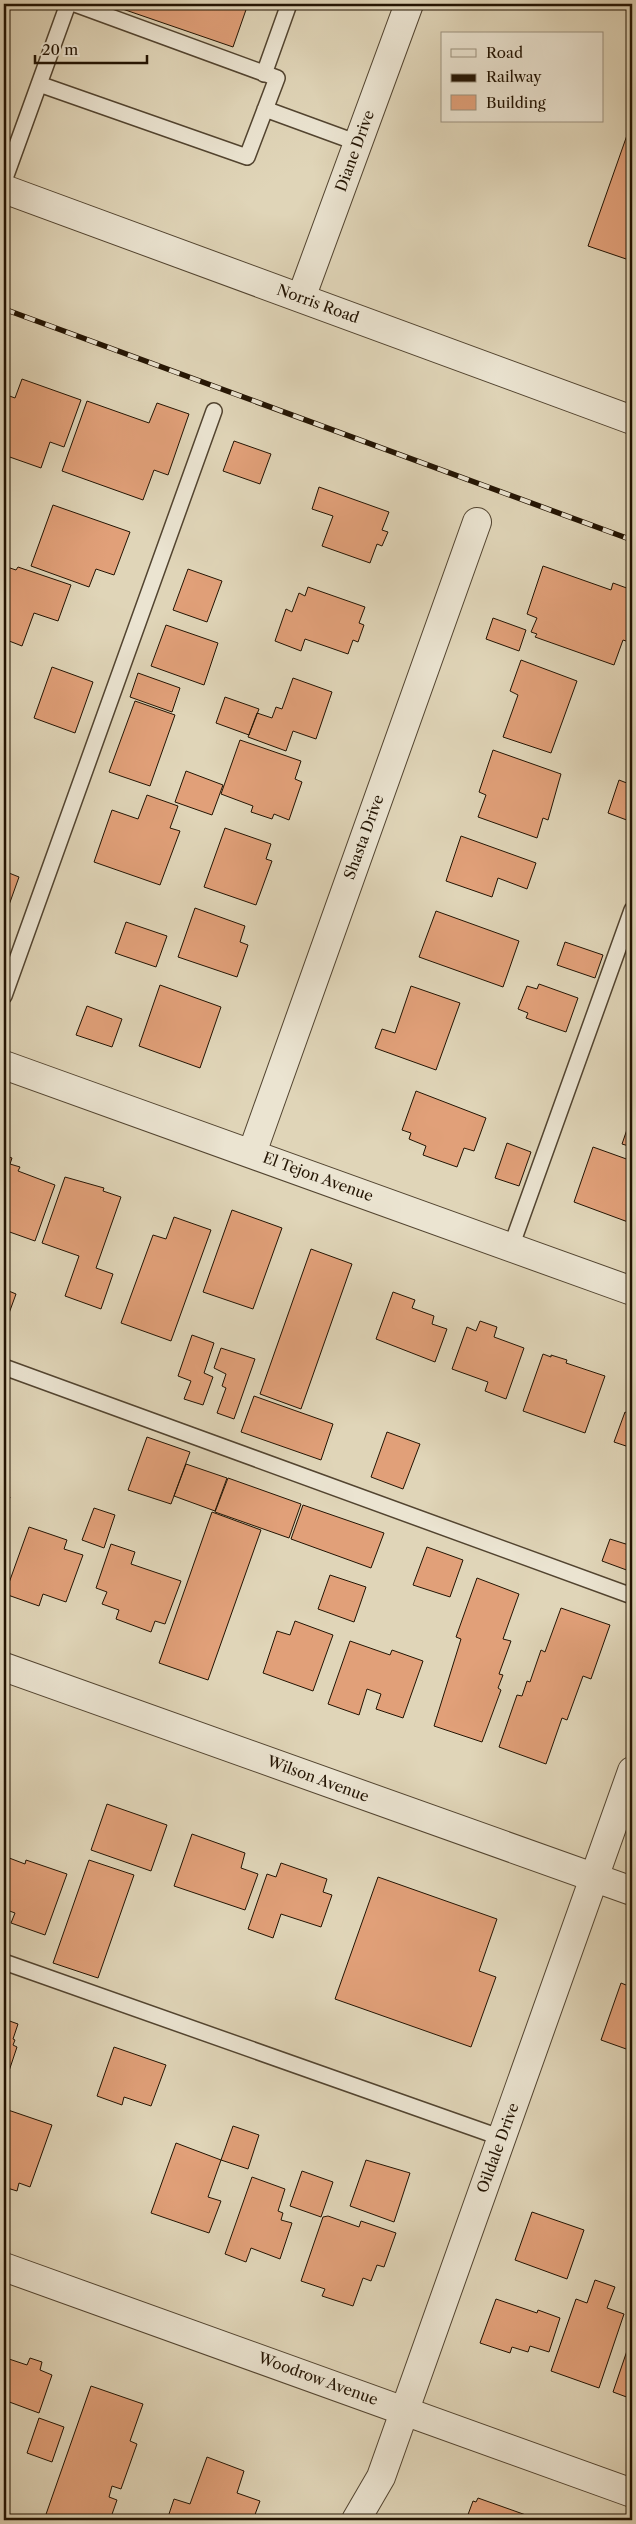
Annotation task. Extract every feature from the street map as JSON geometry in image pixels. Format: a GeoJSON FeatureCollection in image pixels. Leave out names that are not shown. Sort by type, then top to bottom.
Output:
{"type":"FeatureCollection","features":[{"type":"Feature","properties":{"kind":"street","name":"Diane Drive"},"geometry":{"type":"LineString","coordinates":[[301,298],[410,4]]}},
{"type":"Feature","properties":{"kind":"street","name":"Norris Road"},"geometry":{"type":"LineString","coordinates":[[4,189],[632,420]]}},
{"type":"Feature","properties":{"kind":"street","name":"Shasta Drive"},"geometry":{"type":"LineString","coordinates":[[252,1153],[477,522]]}},
{"type":"Feature","properties":{"kind":"street","name":"El Tejon Avenue"},"geometry":{"type":"LineString","coordinates":[[4,1065],[632,1291]]}},
{"type":"Feature","properties":{"kind":"street","name":"Wilson Avenue"},"geometry":{"type":"LineString","coordinates":[[4,1667],[632,1891]]}},
{"type":"Feature","properties":{"kind":"street","name":"Oildale Drive"},"geometry":{"type":"LineString","coordinates":[[356,2520],[381,2477],[632,1771]]}},
{"type":"Feature","properties":{"kind":"street","name":"Woodrow Avenue"},"geometry":{"type":"LineString","coordinates":[[4,2267],[632,2493]]}},
{"type":"Feature","properties":{"kind":"lane"},"geometry":{"type":"LineString","coordinates":[[4,181],[68,4]]}},
{"type":"Feature","properties":{"kind":"lane"},"geometry":{"type":"LineString","coordinates":[[39,84],[247,156],[277,78],[75,4]]}},
{"type":"Feature","properties":{"kind":"lane"},"geometry":{"type":"LineString","coordinates":[[264,74],[289,4]]}},
{"type":"Feature","properties":{"kind":"lane"},"geometry":{"type":"LineString","coordinates":[[265,109],[358,143]]}},
{"type":"Feature","properties":{"kind":"lane"},"geometry":{"type":"LineString","coordinates":[[4,996],[214,411]]}},
{"type":"Feature","properties":{"kind":"lane"},"geometry":{"type":"LineString","coordinates":[[511,1247],[632,910]]}},
{"type":"Feature","properties":{"kind":"lane"},"geometry":{"type":"LineString","coordinates":[[4,1367],[632,1596]]}},
{"type":"Feature","properties":{"kind":"lane"},"geometry":{"type":"LineString","coordinates":[[4,1962],[502,2138]]}},
{"type":"Feature","properties":{"kind":"building"},"geometry":{"type":"Polygon","coordinates":[[[108,4],[248,4],[233,47],[108,4]]]}},
{"type":"Feature","properties":{"kind":"building"},"geometry":{"type":"Polygon","coordinates":[[[632,121],[632,261],[588,246],[632,121]]]}},
{"type":"Feature","properties":{"kind":"building"},"geometry":{"type":"Polygon","coordinates":[[[22,379],[81,400],[64,447],[50,442],[41,468],[4,455],[4,394],[15,398],[22,379]]]}},
{"type":"Feature","properties":{"kind":"building"},"geometry":{"type":"Polygon","coordinates":[[[87,401],[149,423],[157,403],[189,414],[168,475],[154,470],[143,500],[62,471],[87,401]]]}},
{"type":"Feature","properties":{"kind":"building"},"geometry":{"type":"Polygon","coordinates":[[[234,441],[271,454],[260,484],[223,471],[234,441]]]}},
{"type":"Feature","properties":{"kind":"building"},"geometry":{"type":"Polygon","coordinates":[[[319,487],[389,512],[382,530],[388,532],[382,546],[377,544],[370,563],[322,546],[333,516],[312,509],[319,487]]]}},
{"type":"Feature","properties":{"kind":"building"},"geometry":{"type":"Polygon","coordinates":[[[53,505],[130,532],[114,575],[96,569],[89,587],[31,566],[53,505]]]}},
{"type":"Feature","properties":{"kind":"building"},"geometry":{"type":"Polygon","coordinates":[[[4,566],[16,570],[18,567],[71,585],[58,621],[34,613],[22,646],[4,639],[4,566]]]}},
{"type":"Feature","properties":{"kind":"building"},"geometry":{"type":"Polygon","coordinates":[[[543,566],[611,590],[613,583],[632,590],[632,643],[623,640],[614,665],[535,637],[537,634],[531,632],[537,618],[527,614],[543,566]]]}},
{"type":"Feature","properties":{"kind":"building"},"geometry":{"type":"Polygon","coordinates":[[[188,569],[222,581],[207,622],[173,610],[188,569]]]}},
{"type":"Feature","properties":{"kind":"building"},"geometry":{"type":"Polygon","coordinates":[[[308,587],[365,607],[359,623],[364,625],[358,642],[353,640],[348,654],[305,639],[301,651],[275,641],[286,609],[292,612],[299,593],[305,596],[308,587]]]}},
{"type":"Feature","properties":{"kind":"building"},"geometry":{"type":"Polygon","coordinates":[[[493,618],[526,630],[519,651],[486,639],[493,618]]]}},
{"type":"Feature","properties":{"kind":"building"},"geometry":{"type":"Polygon","coordinates":[[[166,625],[218,643],[204,685],[151,666],[166,625]]]}},
{"type":"Feature","properties":{"kind":"building"},"geometry":{"type":"Polygon","coordinates":[[[521,660],[577,681],[551,753],[503,737],[518,695],[510,691],[521,660]]]}},
{"type":"Feature","properties":{"kind":"building"},"geometry":{"type":"Polygon","coordinates":[[[52,667],[93,682],[75,733],[34,718],[52,667]]]}},
{"type":"Feature","properties":{"kind":"building"},"geometry":{"type":"Polygon","coordinates":[[[138,673],[180,688],[172,712],[130,697],[138,673]]]}},
{"type":"Feature","properties":{"kind":"building"},"geometry":{"type":"Polygon","coordinates":[[[293,678],[332,692],[316,739],[293,731],[286,751],[248,737],[257,713],[272,718],[276,707],[282,709],[293,678]]]}},
{"type":"Feature","properties":{"kind":"building"},"geometry":{"type":"Polygon","coordinates":[[[225,697],[259,709],[249,735],[216,723],[225,697]]]}},
{"type":"Feature","properties":{"kind":"building"},"geometry":{"type":"Polygon","coordinates":[[[135,701],[175,715],[150,786],[109,772],[135,701]]]}},
{"type":"Feature","properties":{"kind":"building"},"geometry":{"type":"Polygon","coordinates":[[[240,740],[301,761],[295,779],[302,782],[289,820],[274,814],[272,819],[251,812],[253,806],[221,794],[240,740]]]}},
{"type":"Feature","properties":{"kind":"building"},"geometry":{"type":"Polygon","coordinates":[[[493,750],[561,774],[548,820],[543,818],[537,838],[478,817],[486,795],[479,792],[493,750]]]}},
{"type":"Feature","properties":{"kind":"building"},"geometry":{"type":"Polygon","coordinates":[[[186,771],[223,785],[212,815],[175,802],[186,771]]]}},
{"type":"Feature","properties":{"kind":"building"},"geometry":{"type":"Polygon","coordinates":[[[619,780],[632,785],[632,822],[608,813],[619,780]]]}},
{"type":"Feature","properties":{"kind":"building"},"geometry":{"type":"Polygon","coordinates":[[[147,795],[178,806],[170,828],[180,831],[160,885],[94,862],[112,810],[138,819],[147,795]]]}},
{"type":"Feature","properties":{"kind":"building"},"geometry":{"type":"Polygon","coordinates":[[[225,828],[271,844],[266,859],[272,861],[256,905],[204,887],[225,828]]]}},
{"type":"Feature","properties":{"kind":"building"},"geometry":{"type":"Polygon","coordinates":[[[461,836],[536,863],[527,889],[498,878],[492,897],[446,881],[461,836]]]}},
{"type":"Feature","properties":{"kind":"building"},"geometry":{"type":"Polygon","coordinates":[[[4,871],[19,877],[4,919],[4,871]]]}},
{"type":"Feature","properties":{"kind":"building"},"geometry":{"type":"Polygon","coordinates":[[[195,908],[245,926],[240,942],[248,945],[237,977],[178,957],[195,908]]]}},
{"type":"Feature","properties":{"kind":"building"},"geometry":{"type":"Polygon","coordinates":[[[436,911],[519,941],[503,987],[419,957],[436,911]]]}},
{"type":"Feature","properties":{"kind":"building"},"geometry":{"type":"Polygon","coordinates":[[[126,922],[167,936],[156,967],[115,953],[126,922]]]}},
{"type":"Feature","properties":{"kind":"building"},"geometry":{"type":"Polygon","coordinates":[[[565,942],[603,955],[595,978],[557,965],[565,942]]]}},
{"type":"Feature","properties":{"kind":"building"},"geometry":{"type":"Polygon","coordinates":[[[539,984],[578,998],[566,1032],[526,1018],[528,1013],[518,1009],[527,986],[537,989],[539,984]]]}},
{"type":"Feature","properties":{"kind":"building"},"geometry":{"type":"Polygon","coordinates":[[[160,985],[221,1007],[200,1068],[139,1046],[160,985]]]}},
{"type":"Feature","properties":{"kind":"building"},"geometry":{"type":"Polygon","coordinates":[[[411,986],[460,1003],[436,1070],[375,1048],[382,1029],[395,1033],[411,986]]]}},
{"type":"Feature","properties":{"kind":"building"},"geometry":{"type":"Polygon","coordinates":[[[87,1006],[122,1019],[112,1047],[76,1035],[87,1006]]]}},
{"type":"Feature","properties":{"kind":"building"},"geometry":{"type":"Polygon","coordinates":[[[416,1091],[486,1118],[474,1151],[464,1148],[457,1167],[423,1155],[426,1146],[409,1139],[411,1133],[402,1130],[416,1091]]]}},
{"type":"Feature","properties":{"kind":"building"},"geometry":{"type":"Polygon","coordinates":[[[632,1115],[632,1147],[622,1144],[632,1115]]]}},
{"type":"Feature","properties":{"kind":"building"},"geometry":{"type":"Polygon","coordinates":[[[507,1143],[531,1152],[519,1186],[495,1178],[507,1143]]]}},
{"type":"Feature","properties":{"kind":"building"},"geometry":{"type":"Polygon","coordinates":[[[593,1147],[632,1161],[632,1218],[630,1217],[628,1222],[574,1202],[593,1147]]]}},
{"type":"Feature","properties":{"kind":"building"},"geometry":{"type":"Polygon","coordinates":[[[4,1155],[12,1158],[10,1164],[20,1167],[18,1171],[55,1185],[35,1241],[4,1230],[4,1155]]]}},
{"type":"Feature","properties":{"kind":"building"},"geometry":{"type":"Polygon","coordinates":[[[65,1177],[104,1188],[103,1191],[121,1197],[96,1268],[113,1274],[101,1309],[65,1296],[79,1256],[42,1243],[65,1177]]]}},
{"type":"Feature","properties":{"kind":"building"},"geometry":{"type":"Polygon","coordinates":[[[232,1210],[282,1228],[253,1309],[203,1292],[232,1210]]]}},
{"type":"Feature","properties":{"kind":"building"},"geometry":{"type":"Polygon","coordinates":[[[174,1217],[211,1230],[171,1341],[121,1323],[153,1235],[166,1239],[174,1217]]]}},
{"type":"Feature","properties":{"kind":"building"},"geometry":{"type":"Polygon","coordinates":[[[311,1249],[352,1264],[301,1409],[260,1394],[311,1249]]]}},
{"type":"Feature","properties":{"kind":"building"},"geometry":{"type":"Polygon","coordinates":[[[4,1289],[16,1294],[4,1327],[4,1289]]]}},
{"type":"Feature","properties":{"kind":"building"},"geometry":{"type":"Polygon","coordinates":[[[393,1292],[415,1300],[412,1308],[434,1316],[432,1324],[447,1329],[435,1362],[376,1339],[393,1292]]]}},
{"type":"Feature","properties":{"kind":"building"},"geometry":{"type":"Polygon","coordinates":[[[480,1321],[497,1327],[494,1337],[524,1348],[506,1399],[485,1391],[488,1382],[452,1369],[467,1327],[476,1331],[480,1321]]]}},
{"type":"Feature","properties":{"kind":"building"},"geometry":{"type":"Polygon","coordinates":[[[192,1335],[214,1343],[204,1373],[213,1377],[203,1405],[184,1399],[191,1381],[178,1376],[192,1335]]]}},
{"type":"Feature","properties":{"kind":"building"},"geometry":{"type":"Polygon","coordinates":[[[221,1348],[255,1359],[234,1419],[217,1413],[226,1388],[222,1386],[226,1374],[214,1368],[221,1348]]]}},
{"type":"Feature","properties":{"kind":"building"},"geometry":{"type":"Polygon","coordinates":[[[543,1354],[567,1360],[566,1363],[605,1376],[585,1433],[523,1411],[543,1354]]]}},
{"type":"Feature","properties":{"kind":"building"},"geometry":{"type":"Polygon","coordinates":[[[254,1396],[333,1424],[321,1460],[241,1432],[254,1396]]]}},
{"type":"Feature","properties":{"kind":"building"},"geometry":{"type":"Polygon","coordinates":[[[625,1412],[632,1415],[632,1448],[614,1442],[625,1412]]]}},
{"type":"Feature","properties":{"kind":"building"},"geometry":{"type":"Polygon","coordinates":[[[387,1432],[420,1444],[403,1489],[371,1477],[387,1432]]]}},
{"type":"Feature","properties":{"kind":"building"},"geometry":{"type":"Polygon","coordinates":[[[147,1437],[190,1452],[171,1504],[128,1490],[147,1437]]]}},
{"type":"Feature","properties":{"kind":"building"},"geometry":{"type":"Polygon","coordinates":[[[186,1464],[227,1478],[215,1511],[174,1496],[186,1464]]]}},
{"type":"Feature","properties":{"kind":"building"},"geometry":{"type":"Polygon","coordinates":[[[228,1478],[301,1504],[289,1538],[215,1512],[228,1478]]]}},
{"type":"Feature","properties":{"kind":"building"},"geometry":{"type":"Polygon","coordinates":[[[4,1495],[10,1497],[4,1514],[4,1495]]]}},
{"type":"Feature","properties":{"kind":"building"},"geometry":{"type":"Polygon","coordinates":[[[303,1505],[384,1533],[371,1568],[291,1539],[303,1505]]]}},
{"type":"Feature","properties":{"kind":"building"},"geometry":{"type":"Polygon","coordinates":[[[94,1508],[115,1515],[104,1548],[82,1540],[94,1508]]]}},
{"type":"Feature","properties":{"kind":"building"},"geometry":{"type":"Polygon","coordinates":[[[212,1512],[261,1530],[208,1680],[159,1663],[212,1512]]]}},
{"type":"Feature","properties":{"kind":"building"},"geometry":{"type":"Polygon","coordinates":[[[29,1527],[67,1540],[64,1549],[83,1555],[66,1602],[43,1594],[39,1606],[5,1594],[29,1527]]]}},
{"type":"Feature","properties":{"kind":"building"},"geometry":{"type":"Polygon","coordinates":[[[610,1539],[632,1546],[632,1572],[602,1561],[610,1539]]]}},
{"type":"Feature","properties":{"kind":"building"},"geometry":{"type":"Polygon","coordinates":[[[111,1544],[135,1552],[131,1564],[181,1581],[165,1624],[155,1621],[151,1632],[116,1619],[119,1610],[102,1604],[107,1592],[96,1588],[111,1544]]]}},
{"type":"Feature","properties":{"kind":"building"},"geometry":{"type":"Polygon","coordinates":[[[427,1547],[463,1560],[450,1597],[413,1585],[427,1547]]]}},
{"type":"Feature","properties":{"kind":"building"},"geometry":{"type":"Polygon","coordinates":[[[330,1575],[366,1587],[354,1622],[318,1609],[330,1575]]]}},
{"type":"Feature","properties":{"kind":"building"},"geometry":{"type":"Polygon","coordinates":[[[477,1578],[519,1594],[503,1639],[511,1641],[499,1674],[503,1675],[498,1688],[501,1690],[482,1742],[434,1726],[461,1639],[456,1637],[477,1578]]]}},
{"type":"Feature","properties":{"kind":"building"},"geometry":{"type":"Polygon","coordinates":[[[561,1608],[610,1625],[591,1679],[583,1676],[567,1720],[562,1718],[546,1764],[499,1747],[517,1695],[522,1696],[527,1681],[530,1682],[541,1650],[545,1652],[561,1608]]]}},
{"type":"Feature","properties":{"kind":"building"},"geometry":{"type":"Polygon","coordinates":[[[295,1621],[333,1635],[313,1691],[263,1673],[277,1631],[290,1635],[295,1621]]]}},
{"type":"Feature","properties":{"kind":"building"},"geometry":{"type":"Polygon","coordinates":[[[350,1641],[390,1655],[392,1650],[423,1661],[403,1718],[376,1709],[381,1694],[367,1689],[359,1715],[328,1704],[350,1641]]]}},
{"type":"Feature","properties":{"kind":"building"},"geometry":{"type":"Polygon","coordinates":[[[107,1804],[167,1825],[151,1871],[91,1850],[107,1804]]]}},
{"type":"Feature","properties":{"kind":"building"},"geometry":{"type":"Polygon","coordinates":[[[192,1834],[245,1853],[241,1868],[258,1874],[245,1910],[174,1886],[192,1834]]]}},
{"type":"Feature","properties":{"kind":"building"},"geometry":{"type":"Polygon","coordinates":[[[4,1856],[25,1864],[26,1860],[67,1874],[45,1935],[11,1923],[15,1913],[4,1909],[4,1856]]]}},
{"type":"Feature","properties":{"kind":"building"},"geometry":{"type":"Polygon","coordinates":[[[89,1860],[134,1875],[98,1978],[53,1963],[89,1860]]]}},
{"type":"Feature","properties":{"kind":"building"},"geometry":{"type":"Polygon","coordinates":[[[281,1863],[327,1879],[323,1892],[332,1895],[321,1927],[281,1914],[273,1938],[248,1929],[267,1874],[276,1877],[281,1863]]]}},
{"type":"Feature","properties":{"kind":"building"},"geometry":{"type":"Polygon","coordinates":[[[378,1877],[497,1919],[479,1971],[496,1977],[471,2047],[335,1999],[378,1877]]]}},
{"type":"Feature","properties":{"kind":"building"},"geometry":{"type":"Polygon","coordinates":[[[621,1983],[631,1987],[632,1984],[632,2041],[629,2050],[601,2040],[621,1983]]]}},
{"type":"Feature","properties":{"kind":"building"},"geometry":{"type":"Polygon","coordinates":[[[4,2019],[18,2024],[13,2039],[15,2040],[13,2045],[17,2047],[5,2083],[4,2019]]]}},
{"type":"Feature","properties":{"kind":"building"},"geometry":{"type":"Polygon","coordinates":[[[114,2047],[166,2065],[151,2106],[124,2097],[122,2105],[97,2096],[114,2047]]]}},
{"type":"Feature","properties":{"kind":"building"},"geometry":{"type":"Polygon","coordinates":[[[8,2110],[52,2125],[30,2187],[19,2183],[17,2191],[4,2187],[4,2120],[8,2110]]]}},
{"type":"Feature","properties":{"kind":"building"},"geometry":{"type":"Polygon","coordinates":[[[233,2126],[259,2135],[248,2169],[221,2160],[233,2126]]]}},
{"type":"Feature","properties":{"kind":"building"},"geometry":{"type":"Polygon","coordinates":[[[176,2143],[221,2160],[208,2197],[221,2201],[209,2233],[151,2213],[176,2143]]]}},
{"type":"Feature","properties":{"kind":"building"},"geometry":{"type":"Polygon","coordinates":[[[366,2160],[410,2173],[394,2222],[350,2206],[366,2160]]]}},
{"type":"Feature","properties":{"kind":"building"},"geometry":{"type":"Polygon","coordinates":[[[302,2171],[333,2182],[321,2217],[290,2206],[302,2171]]]}},
{"type":"Feature","properties":{"kind":"building"},"geometry":{"type":"Polygon","coordinates":[[[252,2177],[285,2189],[278,2211],[283,2213],[281,2220],[292,2223],[280,2259],[251,2248],[246,2262],[225,2254],[252,2177]]]}},
{"type":"Feature","properties":{"kind":"building"},"geometry":{"type":"Polygon","coordinates":[[[532,2212],[584,2230],[567,2279],[515,2260],[532,2212]]]}},
{"type":"Feature","properties":{"kind":"building"},"geometry":{"type":"Polygon","coordinates":[[[328,2216],[359,2227],[361,2221],[396,2233],[384,2267],[377,2265],[371,2281],[363,2278],[353,2306],[322,2296],[325,2289],[301,2281],[323,2217],[328,2216]]]}},
{"type":"Feature","properties":{"kind":"building"},"geometry":{"type":"Polygon","coordinates":[[[595,2280],[615,2287],[607,2308],[624,2314],[599,2388],[551,2371],[576,2299],[587,2303],[595,2280]]]}},
{"type":"Feature","properties":{"kind":"building"},"geometry":{"type":"Polygon","coordinates":[[[496,2299],[537,2313],[538,2310],[560,2318],[549,2352],[530,2346],[528,2352],[512,2347],[510,2353],[480,2343],[496,2299]]]}},
{"type":"Feature","properties":{"kind":"building"},"geometry":{"type":"Polygon","coordinates":[[[632,2336],[632,2399],[613,2392],[632,2336]]]}},
{"type":"Feature","properties":{"kind":"building"},"geometry":{"type":"Polygon","coordinates":[[[6,2358],[27,2365],[30,2358],[42,2362],[40,2370],[52,2375],[39,2413],[4,2400],[4,2365],[6,2358]]]}},
{"type":"Feature","properties":{"kind":"building"},"geometry":{"type":"Polygon","coordinates":[[[91,2386],[143,2404],[130,2441],[137,2444],[121,2489],[112,2486],[109,2497],[117,2500],[110,2520],[44,2520],[91,2386]]]}},
{"type":"Feature","properties":{"kind":"building"},"geometry":{"type":"Polygon","coordinates":[[[39,2418],[64,2427],[52,2462],[27,2453],[39,2418]]]}},
{"type":"Feature","properties":{"kind":"building"},"geometry":{"type":"Polygon","coordinates":[[[207,2457],[244,2471],[237,2493],[260,2501],[253,2520],[167,2520],[174,2499],[190,2504],[207,2457]]]}},
{"type":"Feature","properties":{"kind":"building"},"geometry":{"type":"Polygon","coordinates":[[[478,2498],[540,2520],[466,2520],[473,2501],[476,2502],[478,2498]]]}},
{"type":"Feature","properties":{"kind":"railway"},"geometry":{"type":"LineString","coordinates":[[4,309],[632,540]]}}]}
